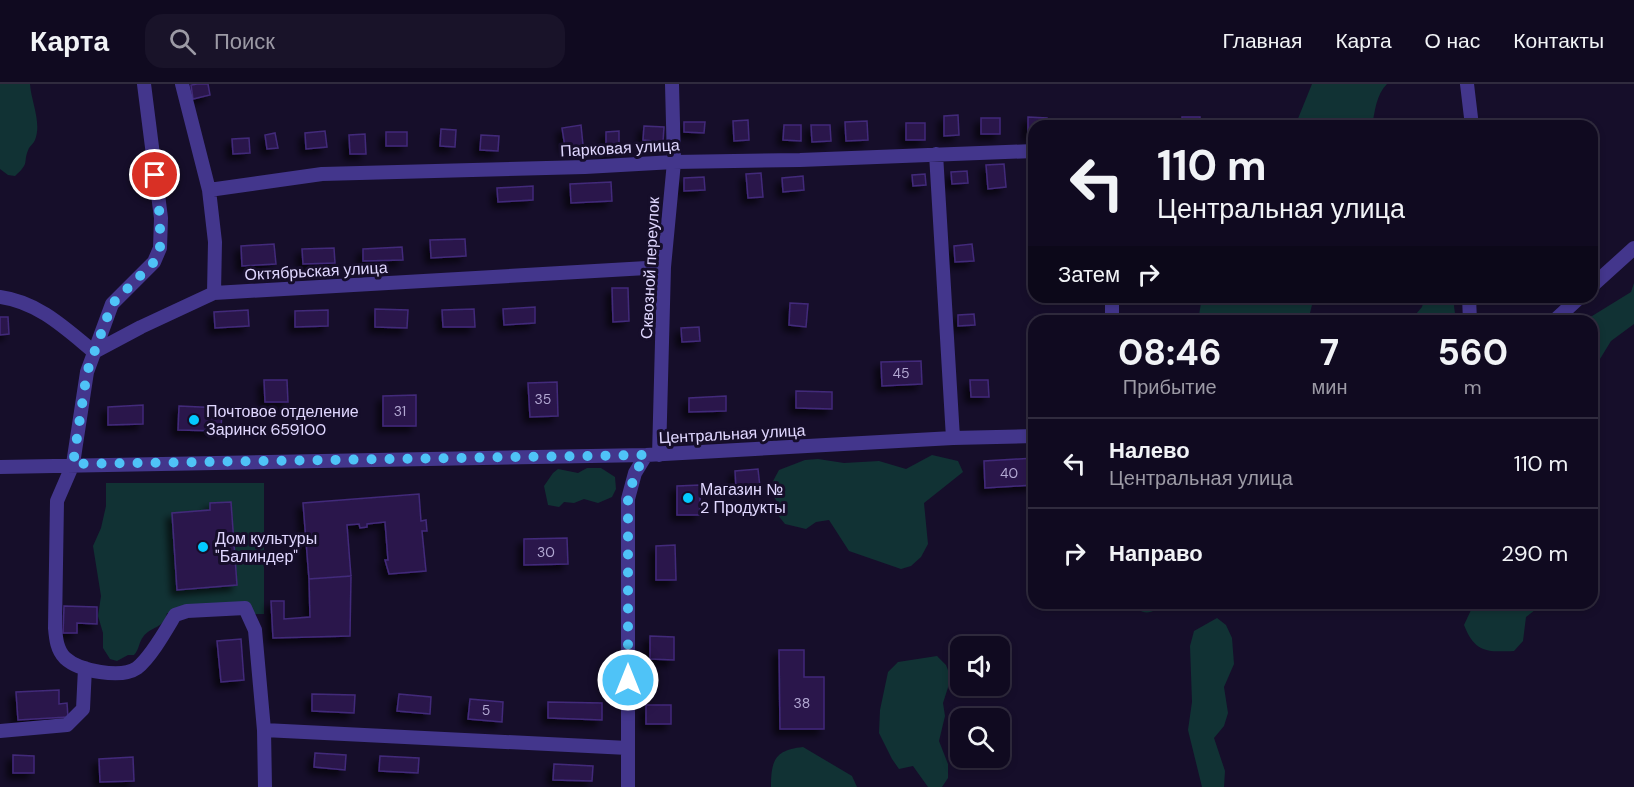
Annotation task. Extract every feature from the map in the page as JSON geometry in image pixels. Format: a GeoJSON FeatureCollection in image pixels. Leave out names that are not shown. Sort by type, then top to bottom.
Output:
{"type":"FeatureCollection","features":[{"type":"Feature","properties":{"kind":"street"},"geometry":{"type":"LineString","coordinates":[[144,84],[160,218],[160,248],[154,262],[112,304],[87,372],[73,464],[57,501],[55,628],[57,647],[66,659],[85,668],[100,672],[124,673],[137,668],[163,638],[175,615],[188,611],[245,608],[255,630],[264,730],[265,787]]}},
{"type":"Feature","properties":{"kind":"street"},"geometry":{"type":"LineString","coordinates":[[182,84],[209,190],[215,242],[214,292]]}},
{"type":"Feature","properties":{"kind":"street","name":"Сквозной переулок"},"geometry":{"type":"LineString","coordinates":[[653,455],[664,267],[674,162],[672,84]]}},
{"type":"Feature","properties":{"kind":"street"},"geometry":{"type":"LineString","coordinates":[[1467,84],[1471,120]]}},
{"type":"Feature","properties":{"kind":"street","name":"Парковая улица"},"geometry":{"type":"LineString","coordinates":[[209,190],[322,174],[1028,151]]}},
{"type":"Feature","properties":{"kind":"street"},"geometry":{"type":"LineString","coordinates":[[936,154],[953,438]]}},
{"type":"Feature","properties":{"kind":"street"},"geometry":{"type":"LineString","coordinates":[[1598,281],[1634,248]]}},
{"type":"Feature","properties":{"kind":"street","name":"Октябрьская улица"},"geometry":{"type":"LineString","coordinates":[[94,352],[214,292],[664,267]]}},
{"type":"Feature","properties":{"kind":"street"},"geometry":{"type":"LineString","coordinates":[[0,297],[32,306],[52,317],[94,352]]}},
{"type":"Feature","properties":{"kind":"street"},"geometry":{"type":"LineString","coordinates":[[1560,315],[1574,303]]}},
{"type":"Feature","properties":{"kind":"street","name":"Центральная улица"},"geometry":{"type":"LineString","coordinates":[[0,466],[653,455],[953,438],[1028,436]]}},
{"type":"Feature","properties":{"kind":"street"},"geometry":{"type":"LineString","coordinates":[[628,787],[628,499],[635,473],[653,455]]}},
{"type":"Feature","properties":{"kind":"street"},"geometry":{"type":"LineString","coordinates":[[0,731],[67,725],[83,709],[85,668]]}},
{"type":"Feature","properties":{"kind":"street"},"geometry":{"type":"LineString","coordinates":[[264,730],[628,748]]}},
{"type":"Feature","properties":{"kind":"green space"},"geometry":{"type":"Polygon","coordinates":[[[0,84],[30,84],[37,119],[35,140],[27,153],[25,165],[15,176],[8,175],[0,169],[0,84]]]}},
{"type":"Feature","properties":{"kind":"green space"},"geometry":{"type":"Polygon","coordinates":[[[1312,84],[1387,84],[1378,98],[1373,120],[1297,120],[1312,84]]]}},
{"type":"Feature","properties":{"kind":"green space"},"geometry":{"type":"Polygon","coordinates":[[[1634,283],[1634,324],[1611,341],[1598,362],[1598,315],[1594,315],[1631,292],[1634,283]]]}},
{"type":"Feature","properties":{"kind":"green space"},"geometry":{"type":"Polygon","coordinates":[[[1201,303],[1312,303],[1310,315],[1199,315],[1201,303]]]}},
{"type":"Feature","properties":{"kind":"green space"},"geometry":{"type":"Polygon","coordinates":[[[1423,303],[1455,303],[1455,315],[1415,315],[1423,303]]]}},
{"type":"Feature","properties":{"kind":"green space"},"geometry":{"type":"Polygon","coordinates":[[[932,455],[958,461],[963,472],[924,503],[928,544],[921,557],[911,566],[901,569],[849,551],[829,520],[816,522],[806,529],[785,524],[777,514],[781,507],[773,496],[772,483],[779,470],[805,460],[818,459],[844,463],[879,461],[906,469],[932,455]]]}},
{"type":"Feature","properties":{"kind":"green space"},"geometry":{"type":"Polygon","coordinates":[[[587,468],[601,468],[615,477],[616,489],[612,497],[598,503],[584,499],[574,503],[564,502],[559,507],[548,505],[544,486],[553,473],[558,469],[578,473],[587,468]]]}},
{"type":"Feature","properties":{"kind":"green space"},"geometry":{"type":"Polygon","coordinates":[[[106,483],[264,483],[264,614],[167,613],[160,625],[146,633],[134,655],[128,655],[117,661],[110,659],[103,648],[103,633],[98,616],[101,596],[93,546],[101,528],[106,506],[106,483]]]}},
{"type":"Feature","properties":{"kind":"green space"},"geometry":{"type":"Polygon","coordinates":[[[1137,609],[1158,609],[1151,612],[1137,609]]]}},
{"type":"Feature","properties":{"kind":"green space"},"geometry":{"type":"Polygon","coordinates":[[[1536,609],[1526,617],[1523,641],[1514,651],[1489,651],[1478,646],[1464,625],[1471,610],[1536,609]]]}},
{"type":"Feature","properties":{"kind":"green space"},"geometry":{"type":"Polygon","coordinates":[[[1217,618],[1226,625],[1232,638],[1234,664],[1224,687],[1228,713],[1224,726],[1214,738],[1225,771],[1224,787],[1202,787],[1188,730],[1192,702],[1190,646],[1194,631],[1217,618]]]}},
{"type":"Feature","properties":{"kind":"green space"},"geometry":{"type":"Polygon","coordinates":[[[937,656],[946,665],[950,675],[943,703],[945,716],[939,741],[948,764],[948,778],[942,787],[928,787],[913,766],[899,769],[879,733],[880,710],[888,672],[898,662],[937,656]]]}},
{"type":"Feature","properties":{"kind":"green space"},"geometry":{"type":"Polygon","coordinates":[[[803,747],[852,776],[857,787],[771,787],[772,770],[776,758],[786,751],[803,747]]]}},
{"type":"Feature","properties":{"kind":"building"},"geometry":{"type":"Polygon","coordinates":[[[208,84],[210,95],[193,99],[191,85],[208,84]]]}},
{"type":"Feature","properties":{"kind":"building"},"geometry":{"type":"Polygon","coordinates":[[[958,115],[959,135],[944,136],[944,116],[958,115]]]}},
{"type":"Feature","properties":{"kind":"building"},"geometry":{"type":"Polygon","coordinates":[[[1028,117],[1047,118],[1047,120],[1028,120],[1028,117]]]}},
{"type":"Feature","properties":{"kind":"building"},"geometry":{"type":"Polygon","coordinates":[[[1182,117],[1200,117],[1200,120],[1182,120],[1182,117]]]}},
{"type":"Feature","properties":{"kind":"building"},"geometry":{"type":"Polygon","coordinates":[[[981,118],[1000,118],[1000,134],[981,134],[981,118]]]}},
{"type":"Feature","properties":{"kind":"building"},"geometry":{"type":"Polygon","coordinates":[[[748,120],[749,140],[734,141],[733,121],[748,120]]]}},
{"type":"Feature","properties":{"kind":"building"},"geometry":{"type":"Polygon","coordinates":[[[867,121],[868,140],[846,141],[845,122],[867,121]]]}},
{"type":"Feature","properties":{"kind":"building"},"geometry":{"type":"Polygon","coordinates":[[[684,122],[705,122],[704,133],[684,132],[684,122]]]}},
{"type":"Feature","properties":{"kind":"building"},"geometry":{"type":"Polygon","coordinates":[[[906,123],[925,123],[925,140],[906,140],[906,123]]]}},
{"type":"Feature","properties":{"kind":"building"},"geometry":{"type":"Polygon","coordinates":[[[581,125],[583,145],[565,147],[562,128],[581,125]]]}},
{"type":"Feature","properties":{"kind":"building"},"geometry":{"type":"Polygon","coordinates":[[[784,125],[801,125],[801,141],[783,140],[784,125]]]}},
{"type":"Feature","properties":{"kind":"building"},"geometry":{"type":"Polygon","coordinates":[[[811,125],[830,125],[831,141],[812,142],[811,125]]]}},
{"type":"Feature","properties":{"kind":"building"},"geometry":{"type":"Polygon","coordinates":[[[644,126],[664,127],[663,142],[643,140],[644,126]]]}},
{"type":"Feature","properties":{"kind":"building"},"geometry":{"type":"Polygon","coordinates":[[[441,129],[456,130],[455,147],[440,146],[441,129]]]}},
{"type":"Feature","properties":{"kind":"building"},"geometry":{"type":"Polygon","coordinates":[[[325,131],[327,147],[306,149],[305,133],[325,131]]]}},
{"type":"Feature","properties":{"kind":"building"},"geometry":{"type":"Polygon","coordinates":[[[619,131],[619,152],[606,152],[606,132],[619,131]]]}},
{"type":"Feature","properties":{"kind":"building"},"geometry":{"type":"Polygon","coordinates":[[[386,132],[407,132],[407,146],[386,146],[386,132]]]}},
{"type":"Feature","properties":{"kind":"building"},"geometry":{"type":"Polygon","coordinates":[[[275,133],[278,148],[267,149],[265,135],[275,133]]]}},
{"type":"Feature","properties":{"kind":"building"},"geometry":{"type":"Polygon","coordinates":[[[365,134],[366,154],[350,154],[349,135],[365,134]]]}},
{"type":"Feature","properties":{"kind":"building"},"geometry":{"type":"Polygon","coordinates":[[[481,135],[499,136],[498,151],[480,150],[481,135]]]}},
{"type":"Feature","properties":{"kind":"building"},"geometry":{"type":"Polygon","coordinates":[[[249,138],[250,153],[233,154],[232,139],[249,138]]]}},
{"type":"Feature","properties":{"kind":"building"},"geometry":{"type":"Polygon","coordinates":[[[1004,164],[1006,187],[988,189],[986,165],[1004,164]]]}},
{"type":"Feature","properties":{"kind":"building"},"geometry":{"type":"Polygon","coordinates":[[[967,171],[968,183],[952,184],[951,172],[967,171]]]}},
{"type":"Feature","properties":{"kind":"building"},"geometry":{"type":"Polygon","coordinates":[[[761,173],[763,197],[748,198],[746,174],[761,173]]]}},
{"type":"Feature","properties":{"kind":"building"},"geometry":{"type":"Polygon","coordinates":[[[925,174],[926,185],[913,186],[912,175],[925,174]]]}},
{"type":"Feature","properties":{"kind":"building"},"geometry":{"type":"Polygon","coordinates":[[[803,176],[804,190],[783,192],[782,178],[803,176]]]}},
{"type":"Feature","properties":{"kind":"building"},"geometry":{"type":"Polygon","coordinates":[[[704,177],[705,190],[684,191],[684,178],[704,177]]]}},
{"type":"Feature","properties":{"kind":"building"},"geometry":{"type":"Polygon","coordinates":[[[611,182],[612,201],[571,203],[570,184],[611,182]]]}},
{"type":"Feature","properties":{"kind":"building"},"geometry":{"type":"Polygon","coordinates":[[[533,186],[533,200],[498,202],[497,188],[533,186]]]}},
{"type":"Feature","properties":{"kind":"building"},"geometry":{"type":"Polygon","coordinates":[[[465,239],[466,256],[431,258],[430,240],[465,239]]]}},
{"type":"Feature","properties":{"kind":"building"},"geometry":{"type":"Polygon","coordinates":[[[274,244],[276,264],[242,266],[241,246],[274,244]]]}},
{"type":"Feature","properties":{"kind":"building"},"geometry":{"type":"Polygon","coordinates":[[[972,244],[974,261],[955,262],[954,246],[972,244]]]}},
{"type":"Feature","properties":{"kind":"building"},"geometry":{"type":"Polygon","coordinates":[[[402,247],[403,260],[363,261],[363,249],[402,247]]]}},
{"type":"Feature","properties":{"kind":"building"},"geometry":{"type":"Polygon","coordinates":[[[334,248],[335,263],[303,264],[302,249],[334,248]]]}},
{"type":"Feature","properties":{"kind":"building"},"geometry":{"type":"Polygon","coordinates":[[[612,288],[628,288],[629,321],[613,322],[612,288]]]}},
{"type":"Feature","properties":{"kind":"building"},"geometry":{"type":"Polygon","coordinates":[[[790,303],[808,304],[806,327],[789,325],[790,303]]]}},
{"type":"Feature","properties":{"kind":"building"},"geometry":{"type":"Polygon","coordinates":[[[535,307],[535,323],[504,325],[503,309],[535,307]]]}},
{"type":"Feature","properties":{"kind":"building"},"geometry":{"type":"Polygon","coordinates":[[[375,309],[408,310],[407,328],[375,327],[375,309]]]}},
{"type":"Feature","properties":{"kind":"building"},"geometry":{"type":"Polygon","coordinates":[[[474,309],[475,327],[443,327],[442,310],[474,309]]]}},
{"type":"Feature","properties":{"kind":"building"},"geometry":{"type":"Polygon","coordinates":[[[248,310],[249,326],[215,328],[214,312],[248,310]]]}},
{"type":"Feature","properties":{"kind":"building"},"geometry":{"type":"Polygon","coordinates":[[[328,310],[328,326],[295,327],[295,311],[328,310]]]}},
{"type":"Feature","properties":{"kind":"building"},"geometry":{"type":"Polygon","coordinates":[[[974,314],[975,325],[958,326],[958,315],[974,314]]]}},
{"type":"Feature","properties":{"kind":"building"},"geometry":{"type":"Polygon","coordinates":[[[0,317],[8,317],[9,334],[0,335],[0,317]]]}},
{"type":"Feature","properties":{"kind":"building"},"geometry":{"type":"Polygon","coordinates":[[[699,327],[700,341],[682,342],[681,328],[699,327]]]}},
{"type":"Feature","properties":{"kind":"building"},"geometry":{"type":"Polygon","coordinates":[[[921,361],[922,384],[882,386],[881,362],[921,361]]]}},
{"type":"Feature","properties":{"kind":"building"},"geometry":{"type":"Polygon","coordinates":[[[264,380],[287,380],[288,402],[265,402],[264,380]]]}},
{"type":"Feature","properties":{"kind":"building"},"geometry":{"type":"Polygon","coordinates":[[[970,380],[988,380],[989,397],[971,397],[970,380]]]}},
{"type":"Feature","properties":{"kind":"building"},"geometry":{"type":"Polygon","coordinates":[[[557,382],[558,416],[530,417],[528,383],[557,382]]]}},
{"type":"Feature","properties":{"kind":"building"},"geometry":{"type":"Polygon","coordinates":[[[796,391],[832,392],[832,409],[796,408],[796,391]]]}},
{"type":"Feature","properties":{"kind":"building"},"geometry":{"type":"Polygon","coordinates":[[[416,395],[416,426],[383,426],[383,396],[416,395]]]}},
{"type":"Feature","properties":{"kind":"building"},"geometry":{"type":"Polygon","coordinates":[[[726,396],[726,411],[689,412],[689,398],[726,396]]]}},
{"type":"Feature","properties":{"kind":"building"},"geometry":{"type":"Polygon","coordinates":[[[143,405],[143,424],[108,425],[108,407],[143,405]]]}},
{"type":"Feature","properties":{"kind":"building"},"geometry":{"type":"Polygon","coordinates":[[[179,406],[222,408],[221,431],[178,430],[179,406]]]}},
{"type":"Feature","properties":{"kind":"building"},"geometry":{"type":"Polygon","coordinates":[[[1028,458],[1028,485],[985,488],[984,461],[1028,458]]]}},
{"type":"Feature","properties":{"kind":"building"},"geometry":{"type":"Polygon","coordinates":[[[758,469],[760,487],[736,489],[735,471],[758,469]]]}},
{"type":"Feature","properties":{"kind":"building"},"geometry":{"type":"Polygon","coordinates":[[[700,485],[700,515],[677,515],[677,486],[700,485]]]}},
{"type":"Feature","properties":{"kind":"building"},"geometry":{"type":"Polygon","coordinates":[[[419,494],[421,521],[426,520],[427,531],[422,531],[426,571],[389,574],[385,560],[388,560],[385,522],[367,524],[367,527],[360,528],[359,524],[347,525],[351,576],[309,579],[303,503],[419,494]]]}},
{"type":"Feature","properties":{"kind":"building"},"geometry":{"type":"Polygon","coordinates":[[[231,502],[237,585],[177,590],[172,513],[210,510],[210,503],[231,502]]]}},
{"type":"Feature","properties":{"kind":"building"},"geometry":{"type":"Polygon","coordinates":[[[567,538],[568,564],[524,565],[524,539],[567,538]]]}},
{"type":"Feature","properties":{"kind":"building"},"geometry":{"type":"Polygon","coordinates":[[[675,545],[676,580],[656,580],[656,546],[675,545]]]}},
{"type":"Feature","properties":{"kind":"building"},"geometry":{"type":"Polygon","coordinates":[[[351,576],[350,636],[273,638],[271,601],[284,601],[284,619],[310,617],[309,579],[351,576]]]}},
{"type":"Feature","properties":{"kind":"building"},"geometry":{"type":"Polygon","coordinates":[[[64,606],[97,607],[97,624],[77,623],[77,633],[63,633],[64,606]]]}},
{"type":"Feature","properties":{"kind":"building"},"geometry":{"type":"Polygon","coordinates":[[[650,636],[674,637],[674,660],[650,659],[650,636]]]}},
{"type":"Feature","properties":{"kind":"building"},"geometry":{"type":"Polygon","coordinates":[[[241,639],[244,680],[221,682],[217,641],[241,639]]]}},
{"type":"Feature","properties":{"kind":"building"},"geometry":{"type":"Polygon","coordinates":[[[779,650],[804,650],[804,677],[824,677],[824,729],[780,729],[779,650]]]}},
{"type":"Feature","properties":{"kind":"building"},"geometry":{"type":"Polygon","coordinates":[[[59,690],[59,704],[67,703],[68,717],[18,720],[16,692],[59,690]]]}},
{"type":"Feature","properties":{"kind":"building"},"geometry":{"type":"Polygon","coordinates":[[[312,694],[355,695],[354,713],[312,711],[312,694]]]}},
{"type":"Feature","properties":{"kind":"building"},"geometry":{"type":"Polygon","coordinates":[[[399,694],[431,697],[430,714],[397,711],[399,694]]]}},
{"type":"Feature","properties":{"kind":"building"},"geometry":{"type":"Polygon","coordinates":[[[470,699],[503,702],[502,722],[468,719],[470,699]]]}},
{"type":"Feature","properties":{"kind":"building"},"geometry":{"type":"Polygon","coordinates":[[[548,702],[602,703],[602,720],[548,718],[548,702]]]}},
{"type":"Feature","properties":{"kind":"building"},"geometry":{"type":"Polygon","coordinates":[[[646,705],[671,705],[671,724],[646,724],[646,705]]]}},
{"type":"Feature","properties":{"kind":"building"},"geometry":{"type":"Polygon","coordinates":[[[315,753],[346,755],[345,770],[314,767],[315,753]]]}},
{"type":"Feature","properties":{"kind":"building"},"geometry":{"type":"Polygon","coordinates":[[[13,755],[34,756],[34,773],[13,773],[13,755]]]}},
{"type":"Feature","properties":{"kind":"building"},"geometry":{"type":"Polygon","coordinates":[[[380,756],[419,758],[418,773],[379,771],[380,756]]]}},
{"type":"Feature","properties":{"kind":"building"},"geometry":{"type":"Polygon","coordinates":[[[133,757],[134,781],[100,782],[99,759],[133,757]]]}},
{"type":"Feature","properties":{"kind":"building"},"geometry":{"type":"Polygon","coordinates":[[[554,764],[593,766],[592,781],[553,780],[554,764]]]}},
{"type":"Feature","properties":{"kind":"place","name":"Почтовое отделение Заринск 659100"},"geometry":{"type":"Point","coordinates":[194,420]}},
{"type":"Feature","properties":{"kind":"place","name":"Магазин № 2 Продукты"},"geometry":{"type":"Point","coordinates":[688,498]}},
{"type":"Feature","properties":{"kind":"place","name":"Дом культуры \"Балиндер\""},"geometry":{"type":"Point","coordinates":[203,547]}},
{"type":"Feature","properties":{"kind":"route"},"geometry":{"type":"LineString","coordinates":[[155,175],[160,218],[160,248],[154,262],[112,304],[87,372],[73,464],[646,455],[635,473],[628,499],[628,680]]}}]}
